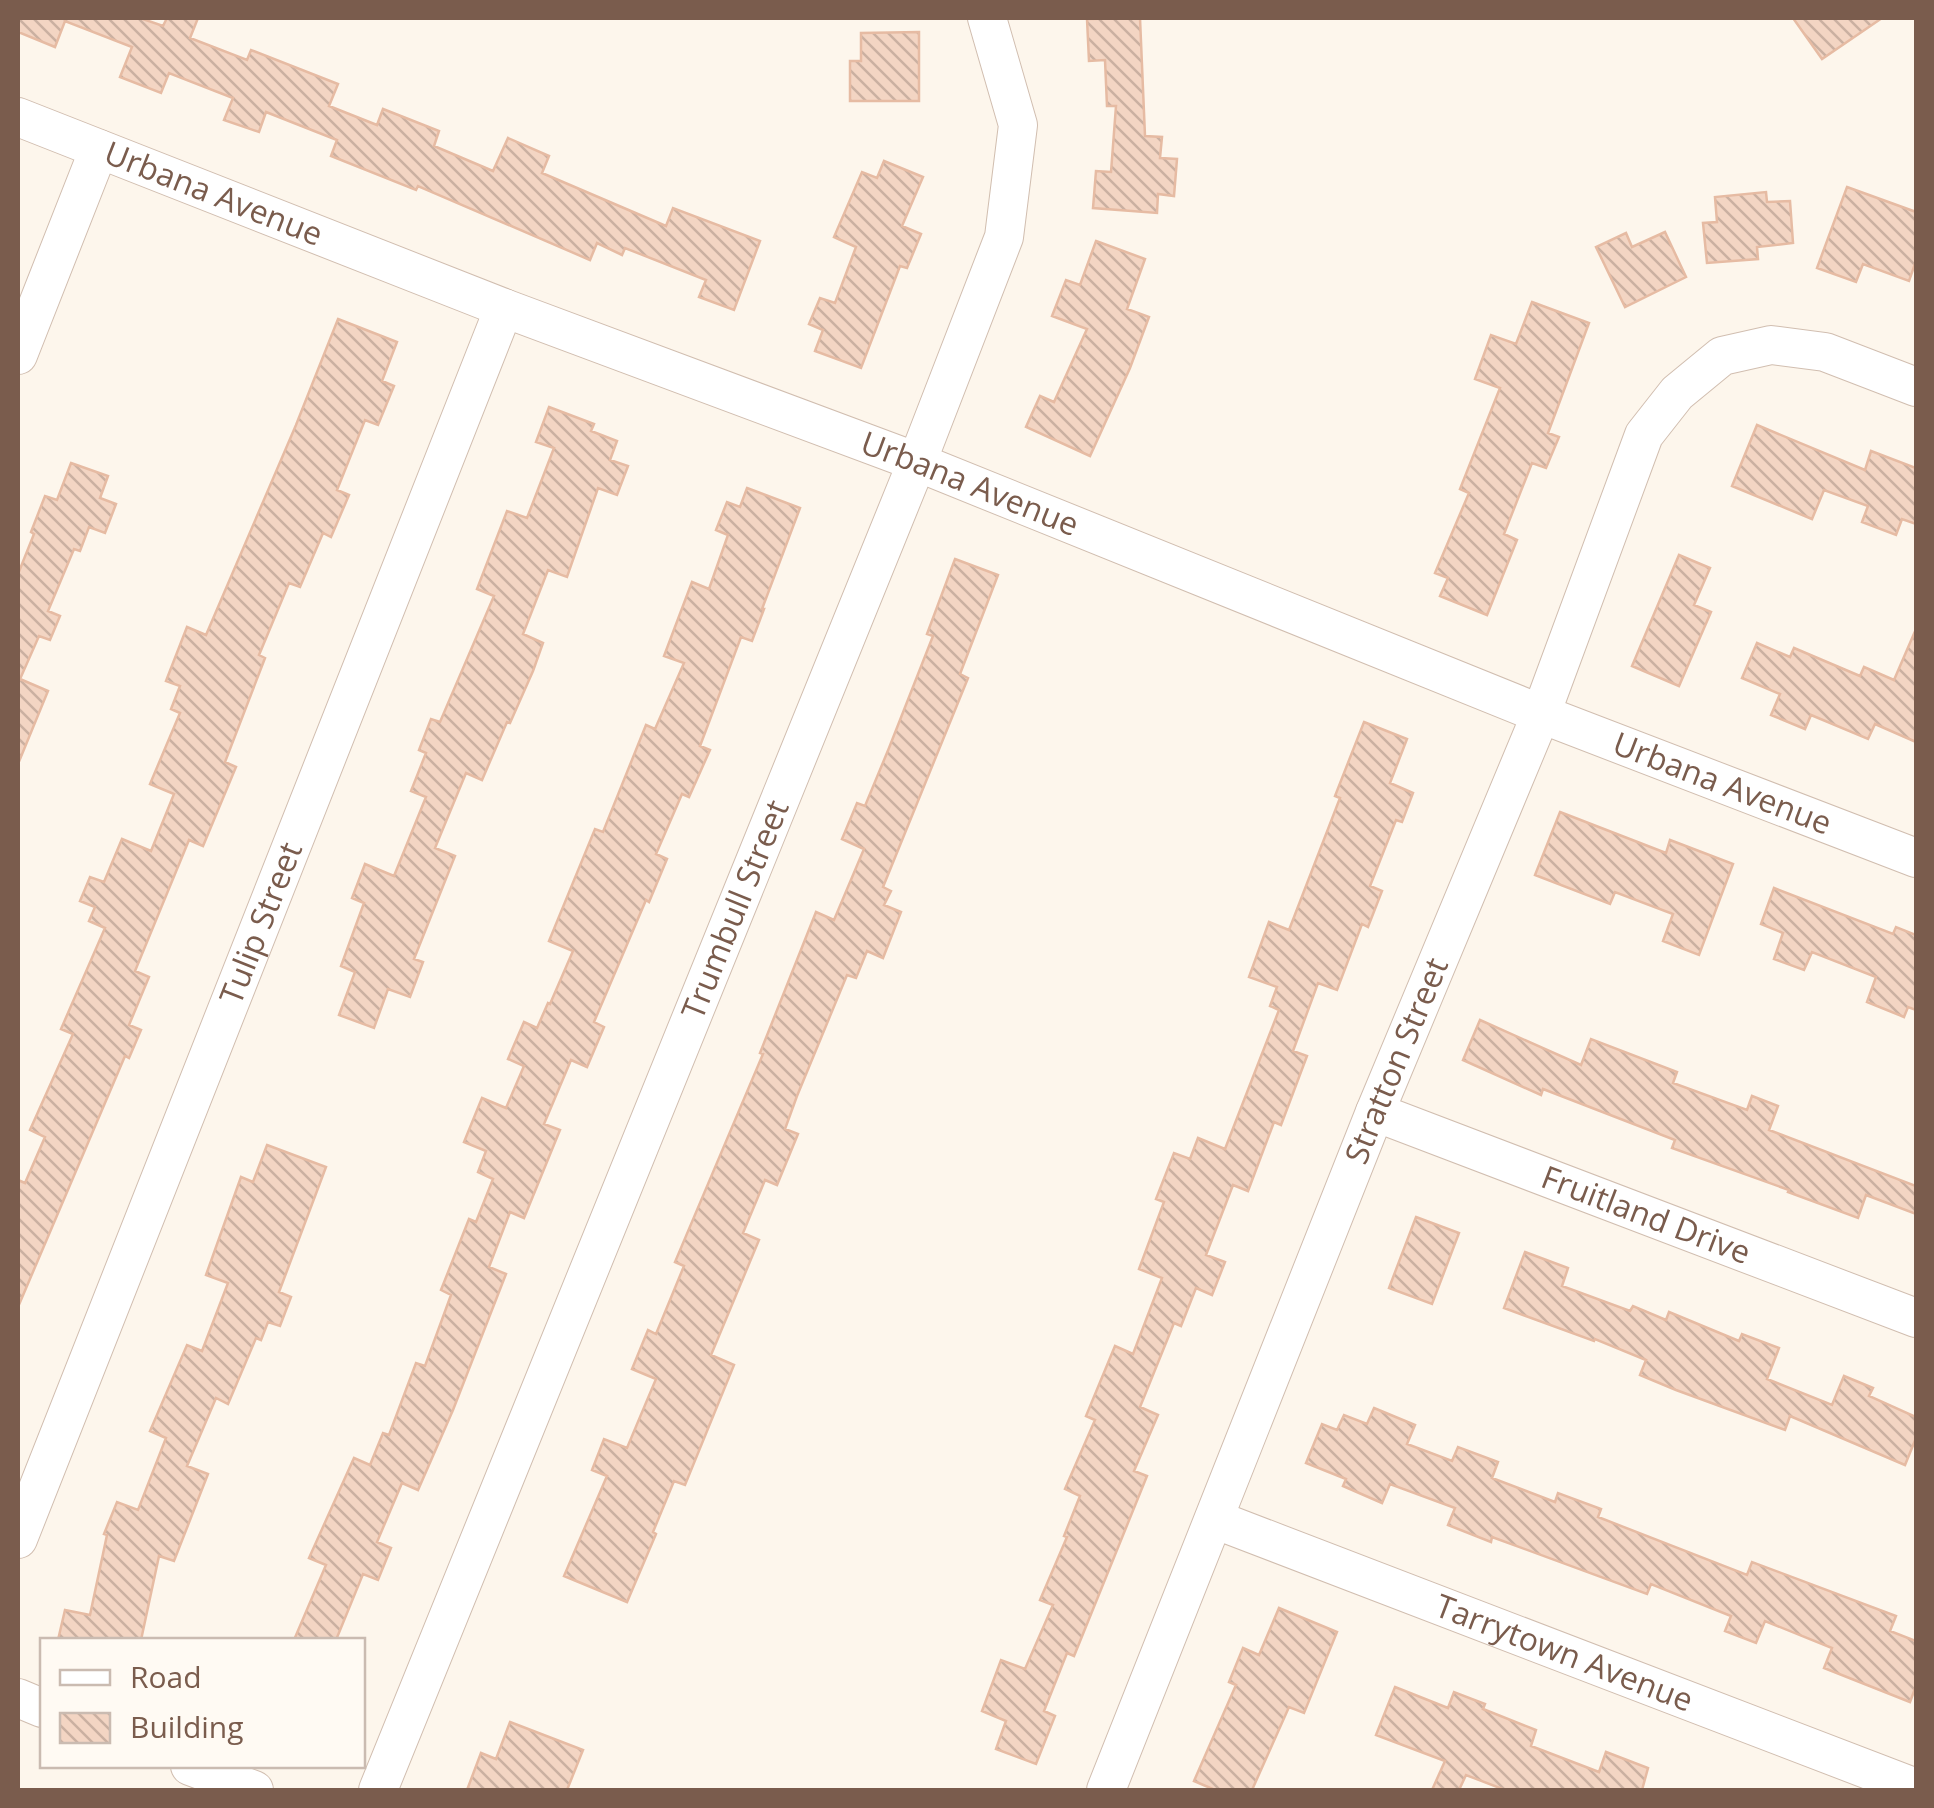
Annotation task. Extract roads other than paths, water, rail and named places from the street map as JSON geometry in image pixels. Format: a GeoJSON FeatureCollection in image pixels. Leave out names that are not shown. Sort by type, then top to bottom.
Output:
{"type":"FeatureCollection","features":[{"type":"Feature","properties":{"kind":"street","name":"Trumbull Street"},"geometry":{"type":"LineString","coordinates":[[378,1790],[1004,236],[1018,126],[987,18]]}},
{"type":"Feature","properties":{"kind":"street","name":"Urbana Avenue"},"geometry":{"type":"LineString","coordinates":[[18,117],[504,308],[916,462],[1541,714],[1916,858]]}},
{"type":"Feature","properties":{"kind":"street"},"geometry":{"type":"LineString","coordinates":[[18,355],[99,150]]}},
{"type":"Feature","properties":{"kind":"street","name":"Tulip Street"},"geometry":{"type":"LineString","coordinates":[[18,1539],[504,308]]}},
{"type":"Feature","properties":{"kind":"street","name":"Stratton Street"},"geometry":{"type":"LineString","coordinates":[[1106,1790],[1375,1112],[1541,714],[1644,435],[1676,393],[1722,356],[1771,346],[1826,352],[1916,387]]}},
{"type":"Feature","properties":{"kind":"street","name":"Fruitland Drive"},"geometry":{"type":"LineString","coordinates":[[1375,1112],[1916,1318]]}},
{"type":"Feature","properties":{"kind":"street","name":"Tarrytown Avenue"},"geometry":{"type":"LineString","coordinates":[[1214,1519],[1916,1788]]}},
{"type":"Feature","properties":{"kind":"street"},"geometry":{"type":"LineString","coordinates":[[195,1768],[254,1790]]}}]}
